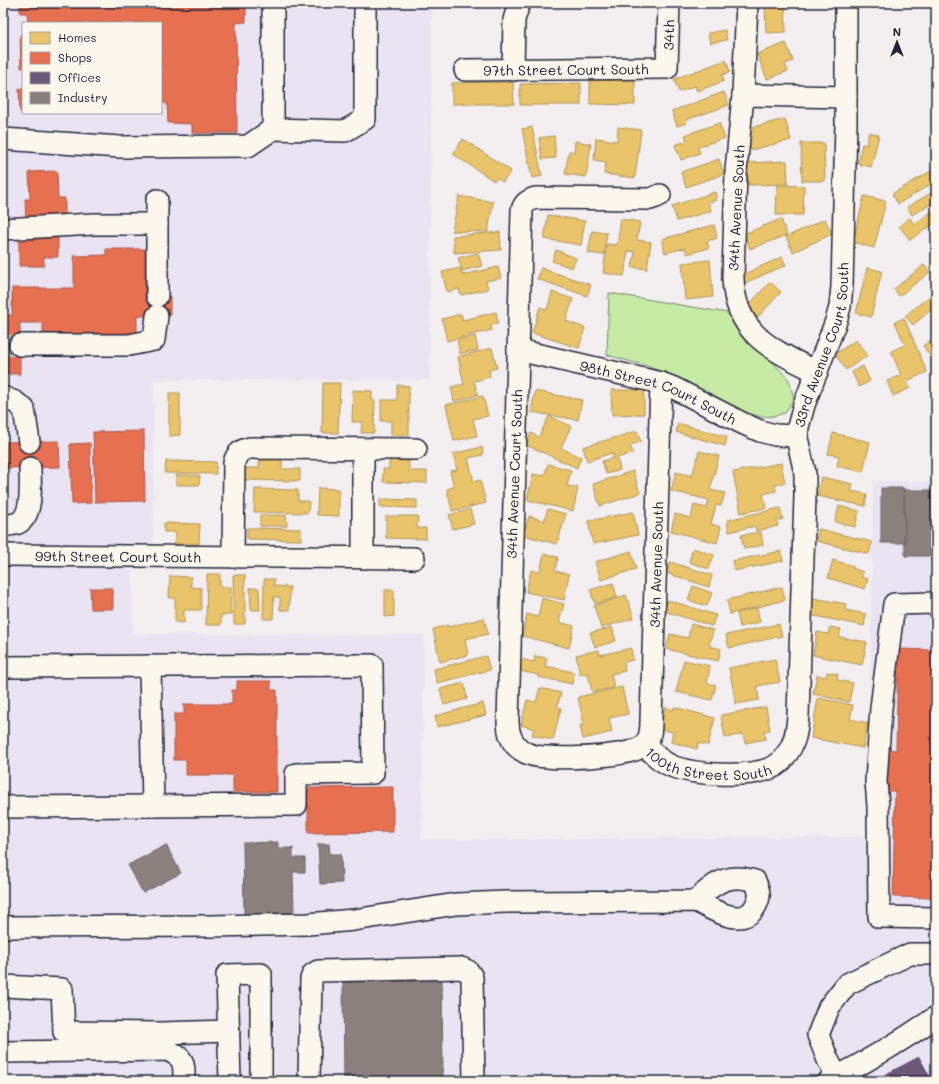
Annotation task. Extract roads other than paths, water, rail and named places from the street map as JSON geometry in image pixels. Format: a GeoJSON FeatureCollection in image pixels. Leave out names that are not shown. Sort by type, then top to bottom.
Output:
{"type":"FeatureCollection","features":[{"type":"Feature","properties":{"kind":"street"},"geometry":{"type":"LineString","coordinates":[[273,3],[273,128]]}},
{"type":"Feature","properties":{"kind":"street"},"geometry":{"type":"LineString","coordinates":[[3,139],[120,147],[248,146],[273,128],[346,131],[365,119],[365,3]]}},
{"type":"Feature","properties":{"kind":"street"},"geometry":{"type":"LineString","coordinates":[[513,70],[514,20],[519,3]]}},
{"type":"Feature","properties":{"kind":"street","name":"34th"},"geometry":{"type":"LineString","coordinates":[[667,68],[669,3]]}},
{"type":"Feature","properties":{"kind":"street","name":"34th Avenue South"},"geometry":{"type":"LineString","coordinates":[[747,3],[743,95],[736,171],[733,278],[734,291],[743,320],[760,340],[778,352],[817,372]]}},
{"type":"Feature","properties":{"kind":"street","name":"33rd Avenue Court South"},"geometry":{"type":"LineString","coordinates":[[786,755],[793,744],[796,731],[800,664],[805,487],[804,469],[797,436],[797,429],[800,416],[836,321],[841,299],[844,248],[846,3]]}},
{"type":"Feature","properties":{"kind":"street","name":"97th Street Court South"},"geometry":{"type":"LineString","coordinates":[[465,70],[667,68]]}},
{"type":"Feature","properties":{"kind":"street"},"geometry":{"type":"LineString","coordinates":[[743,95],[846,97]]}},
{"type":"Feature","properties":{"kind":"street","name":"34th Avenue Court South"},"geometry":{"type":"LineString","coordinates":[[515,745],[509,733],[508,711],[523,206],[529,200],[536,198],[650,199],[656,198],[660,195]]}},
{"type":"Feature","properties":{"kind":"street"},"geometry":{"type":"LineString","coordinates":[[20,345],[129,345],[154,340],[157,306],[157,200]]}},
{"type":"Feature","properties":{"kind":"street"},"geometry":{"type":"LineString","coordinates":[[3,229],[94,224],[157,224]]}},
{"type":"Feature","properties":{"kind":"street","name":"98th Street Court South"},"geometry":{"type":"LineString","coordinates":[[518,350],[661,383],[760,431],[775,435],[797,436]]}},
{"type":"Feature","properties":{"kind":"street","name":"34th Avenue South"},"geometry":{"type":"LineString","coordinates":[[645,745],[649,736],[651,720],[661,383]]}},
{"type":"Feature","properties":{"kind":"street"},"geometry":{"type":"LineString","coordinates":[[3,397],[15,402],[24,409],[29,442]]}},
{"type":"Feature","properties":{"kind":"street"},"geometry":{"type":"LineString","coordinates":[[233,557],[234,463],[236,455],[241,451],[250,448],[416,450]]}},
{"type":"Feature","properties":{"kind":"street"},"geometry":{"type":"LineString","coordinates":[[363,449],[363,558]]}},
{"type":"Feature","properties":{"kind":"street"},"geometry":{"type":"LineString","coordinates":[[3,525],[18,524],[25,518],[30,505],[30,468]]}},
{"type":"Feature","properties":{"kind":"street","name":"99th Street Court South"},"geometry":{"type":"LineString","coordinates":[[3,555],[414,558]]}},
{"type":"Feature","properties":{"kind":"street"},"geometry":{"type":"LineString","coordinates":[[936,603],[894,604],[881,708],[876,781],[878,806],[879,917],[936,918]]}},
{"type":"Feature","properties":{"kind":"street"},"geometry":{"type":"LineString","coordinates":[[3,667],[372,665],[373,773],[296,774],[296,805],[3,807]]}},
{"type":"Feature","properties":{"kind":"street"},"geometry":{"type":"LineString","coordinates":[[150,666],[153,806]]}},
{"type":"Feature","properties":{"kind":"street","name":"100th Street South"},"geometry":{"type":"LineString","coordinates":[[515,745],[529,754],[557,758],[623,754],[636,750],[645,745],[656,757],[673,767],[715,774],[741,775],[772,768],[786,755]]}},
{"type":"Feature","properties":{"kind":"street"},"geometry":{"type":"LineString","coordinates":[[3,927],[308,924],[354,920],[456,904],[506,902],[696,901]]}},
{"type":"Feature","properties":{"kind":"street"},"geometry":{"type":"LineString","coordinates":[[936,954],[910,954],[847,984],[829,1007],[818,1035],[828,1060],[833,1079],[852,1070],[936,1017]]}},
{"type":"Feature","properties":{"kind":"street"},"geometry":{"type":"LineString","coordinates":[[309,1081],[311,980],[313,974],[318,970],[461,968],[468,971],[472,977],[474,1081]]}},
{"type":"Feature","properties":{"kind":"street"},"geometry":{"type":"LineString","coordinates":[[230,1081],[227,975],[261,974],[261,1081]]}},
{"type":"Feature","properties":{"kind":"street"},"geometry":{"type":"LineString","coordinates":[[3,986],[62,989],[64,1032],[229,1031]]}},
{"type":"Feature","properties":{"kind":"street"},"geometry":{"type":"LineString","coordinates":[[3,1052],[167,1050],[178,1055],[184,1064],[184,1081]]}},
{"type":"Feature","properties":{"kind":"tunnel"},"geometry":{"type":"LineString","coordinates":[[3,346],[20,345]]}}]}
